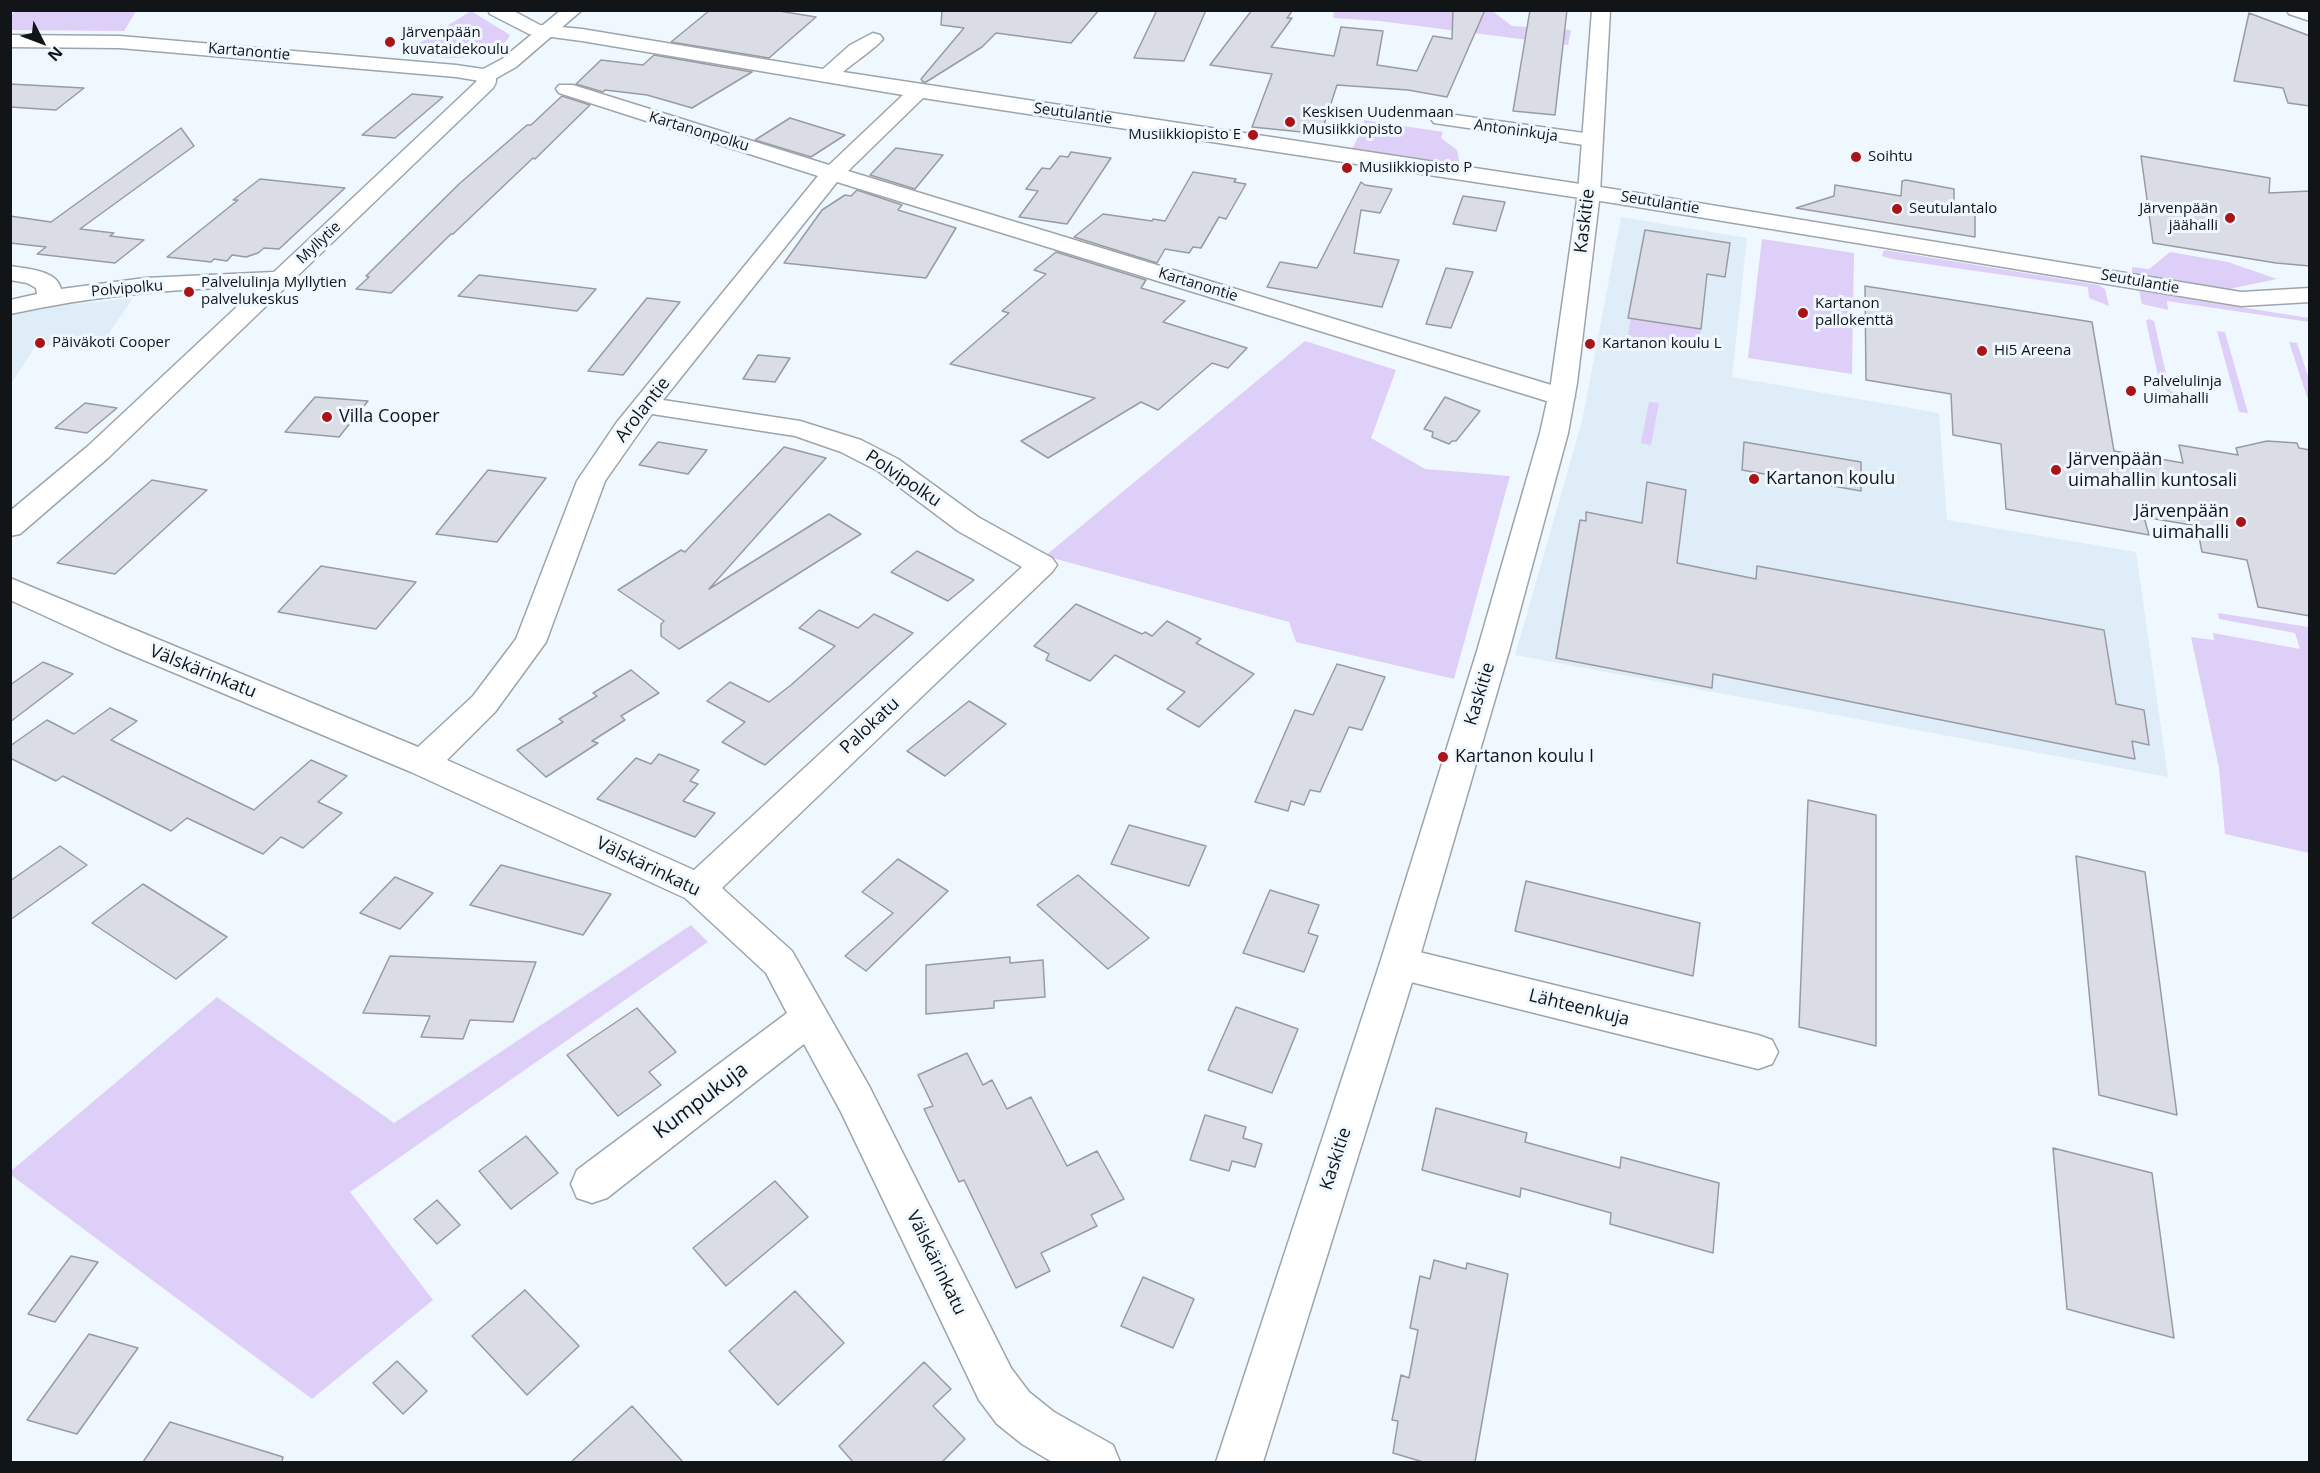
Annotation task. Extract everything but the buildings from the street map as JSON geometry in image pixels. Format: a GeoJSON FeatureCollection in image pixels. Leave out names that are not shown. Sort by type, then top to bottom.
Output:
{"type":"FeatureCollection","features":[{"type":"Feature","properties":{"kind":"street","name":"Seutulantie"},"geometry":{"type":"LineString","coordinates":[[497,10],[528,27],[918,91],[1919,244],[2241,299],[2310,296]]}},
{"type":"Feature","properties":{"kind":"street","name":"Myllytie"},"geometry":{"type":"LineString","coordinates":[[10,527],[98,452],[486,84],[486,76],[509,63],[573,10]]}},
{"type":"Feature","properties":{"kind":"street","name":"Kaskitie"},"geometry":{"type":"LineString","coordinates":[[1239,1462],[1399,963],[1493,651],[1562,397],[1590,193],[1591,140],[1601,10]]}},
{"type":"Feature","properties":{"kind":"street"},"geometry":{"type":"LineString","coordinates":[[2296,10],[2310,15]]}},
{"type":"Feature","properties":{"kind":"street"},"geometry":{"type":"LineString","coordinates":[[827,76],[873,39]]}},
{"type":"Feature","properties":{"kind":"street","name":"Kartanontie"},"geometry":{"type":"LineString","coordinates":[[10,41],[120,42],[456,71],[486,76]]}},
{"type":"Feature","properties":{"kind":"street","name":"Kartanonpolku"},"geometry":{"type":"LineString","coordinates":[[567,89],[833,173]]}},
{"type":"Feature","properties":{"kind":"street","name":"Arolantie"},"geometry":{"type":"LineString","coordinates":[[423,763],[484,704],[530,642],[591,481],[627,428],[824,182],[918,91]]}},
{"type":"Feature","properties":{"kind":"street","name":"Antoninkuja"},"geometry":{"type":"LineString","coordinates":[[1440,119],[1591,140]]}},
{"type":"Feature","properties":{"kind":"street","name":"Kartanontie"},"geometry":{"type":"LineString","coordinates":[[833,173],[1562,397]]}},
{"type":"Feature","properties":{"kind":"street"},"geometry":{"type":"LineString","coordinates":[[10,273],[34,277],[48,285],[50,297]]}},
{"type":"Feature","properties":{"kind":"street","name":"Polvipolku"},"geometry":{"type":"LineString","coordinates":[[10,307],[50,297],[233,280],[280,279]]}},
{"type":"Feature","properties":{"kind":"street","name":"Polvipolku"},"geometry":{"type":"LineString","coordinates":[[646,405],[800,429],[851,446],[888,465],[968,524],[1041,565]]}},
{"type":"Feature","properties":{"kind":"street","name":"Palokatu"},"geometry":{"type":"LineString","coordinates":[[698,888],[1041,565]]}},
{"type":"Feature","properties":{"kind":"street","name":"Välskärinkatu"},"geometry":{"type":"LineString","coordinates":[[10,588],[126,640],[423,763],[698,888],[779,962],[855,1098],[995,1384],[1012,1407],[1038,1428],[1096,1462]]}},
{"type":"Feature","properties":{"kind":"street","name":"Lähteenkuja"},"geometry":{"type":"LineString","coordinates":[[1399,963],[1758,1052]]}},
{"type":"Feature","properties":{"kind":"street","name":"Kumpukuja"},"geometry":{"type":"LineString","coordinates":[[592,1184],[810,1018]]}},
{"type":"Feature","properties":{"kind":"shaded area"},"geometry":{"type":"Polygon","coordinates":[[[17,10],[136,11],[124,31],[11,30],[11,15],[17,10]]]}},
{"type":"Feature","properties":{"kind":"shaded area"},"geometry":{"type":"Polygon","coordinates":[[[1491,10],[1512,26],[1571,30],[1568,45],[1379,21],[1333,18],[1334,11],[1491,10]]]}},
{"type":"Feature","properties":{"kind":"shaded area"},"geometry":{"type":"Polygon","coordinates":[[[471,11],[510,35],[504,43],[474,56],[451,58],[402,54],[471,11]]]}},
{"type":"Feature","properties":{"kind":"shaded area"},"geometry":{"type":"Polygon","coordinates":[[[1364,120],[1443,132],[1441,138],[1457,150],[1460,166],[1352,149],[1364,126],[1364,120]]]}},
{"type":"Feature","properties":{"kind":"shaded area","name":"Kartanon koulu"},"geometry":{"type":"Polygon","coordinates":[[[1621,217],[1747,238],[1732,377],[1939,413],[1947,520],[2136,552],[2168,777],[1515,655],[1582,421],[1621,217]]]}},
{"type":"Feature","properties":{"kind":"shaded area","name":"Kartanon pallokenttä"},"geometry":{"type":"Polygon","coordinates":[[[1762,239],[1854,253],[1852,374],[1748,358],[1762,239]]]}},
{"type":"Feature","properties":{"kind":"shaded area"},"geometry":{"type":"Polygon","coordinates":[[[1884,250],[2099,285],[2105,289],[2109,306],[2089,298],[2088,287],[1892,259],[1882,256],[1884,250]]]}},
{"type":"Feature","properties":{"kind":"shaded area"},"geometry":{"type":"Polygon","coordinates":[[[2170,252],[2228,262],[2277,279],[2229,289],[2132,275],[2132,267],[2149,269],[2170,252]]]}},
{"type":"Feature","properties":{"kind":"shaded area"},"geometry":{"type":"Polygon","coordinates":[[[2139,291],[2309,318],[2309,322],[2167,301],[2168,310],[2142,304],[2139,291]]]}},
{"type":"Feature","properties":{"kind":"shaded area","name":"Päiväkoti Cooper"},"geometry":{"type":"Polygon","coordinates":[[[133,298],[106,338],[35,347],[11,384],[11,316],[48,307],[133,298]]]}},
{"type":"Feature","properties":{"kind":"shaded area"},"geometry":{"type":"Polygon","coordinates":[[[1631,318],[1701,329],[1699,351],[1627,340],[1631,318]]]}},
{"type":"Feature","properties":{"kind":"shaded area"},"geometry":{"type":"Polygon","coordinates":[[[2149,319],[2154,321],[2170,391],[2190,395],[2191,401],[2189,402],[2174,396],[2160,385],[2146,321],[2149,319]]]}},
{"type":"Feature","properties":{"kind":"shaded area"},"geometry":{"type":"Polygon","coordinates":[[[2217,331],[2225,332],[2248,413],[2239,412],[2217,331]]]}},
{"type":"Feature","properties":{"kind":"shaded area"},"geometry":{"type":"Polygon","coordinates":[[[1305,341],[1396,370],[1371,438],[1425,469],[1510,476],[1454,679],[1296,642],[1289,622],[1045,556],[1305,341]]]}},
{"type":"Feature","properties":{"kind":"shaded area"},"geometry":{"type":"Polygon","coordinates":[[[2289,342],[2297,343],[2309,379],[2309,403],[2289,342]]]}},
{"type":"Feature","properties":{"kind":"shaded area"},"geometry":{"type":"Polygon","coordinates":[[[1649,402],[1659,403],[1651,445],[1641,443],[1649,402]]]}},
{"type":"Feature","properties":{"kind":"shaded area"},"geometry":{"type":"Polygon","coordinates":[[[2218,613],[2309,627],[2309,853],[2225,834],[2219,768],[2191,637],[2214,640],[2213,633],[2300,649],[2295,633],[2219,619],[2218,613]]]}},
{"type":"Feature","properties":{"kind":"shaded area"},"geometry":{"type":"Polygon","coordinates":[[[691,925],[708,942],[350,1192],[433,1300],[312,1399],[11,1175],[11,1171],[217,997],[394,1123],[691,925]]]}},
{"type":"Feature","properties":{"kind":"place","name":"Järvenpään kuvataidekoulu"},"geometry":{"type":"Point","coordinates":[390,42]}},
{"type":"Feature","properties":{"kind":"place","name":"Keskisen Uudenmaan Musiikkiopisto"},"geometry":{"type":"Point","coordinates":[1290,122]}},
{"type":"Feature","properties":{"kind":"place","name":"Musiikkiopisto E"},"geometry":{"type":"Point","coordinates":[1253,135]}},
{"type":"Feature","properties":{"kind":"place","name":"Soihtu"},"geometry":{"type":"Point","coordinates":[1856,157]}},
{"type":"Feature","properties":{"kind":"place","name":"Musiikkiopisto P"},"geometry":{"type":"Point","coordinates":[1347,168]}},
{"type":"Feature","properties":{"kind":"place","name":"Seutulantalo"},"geometry":{"type":"Point","coordinates":[1897,209]}},
{"type":"Feature","properties":{"kind":"place","name":"Järvenpään jäähalli"},"geometry":{"type":"Point","coordinates":[2230,218]}},
{"type":"Feature","properties":{"kind":"place","name":"Palvelulinja Myllytien palvelukeskus"},"geometry":{"type":"Point","coordinates":[189,292]}},
{"type":"Feature","properties":{"kind":"place","name":"Kartanon pallokenttä"},"geometry":{"type":"Point","coordinates":[1803,313]}},
{"type":"Feature","properties":{"kind":"place","name":"Päiväkoti Cooper"},"geometry":{"type":"Point","coordinates":[40,343]}},
{"type":"Feature","properties":{"kind":"place","name":"Kartanon koulu L"},"geometry":{"type":"Point","coordinates":[1590,344]}},
{"type":"Feature","properties":{"kind":"place","name":"Hi5 Areena"},"geometry":{"type":"Point","coordinates":[1982,351]}},
{"type":"Feature","properties":{"kind":"place","name":"Palvelulinja Uimahalli"},"geometry":{"type":"Point","coordinates":[2131,391]}},
{"type":"Feature","properties":{"kind":"place","name":"Villa Cooper"},"geometry":{"type":"Point","coordinates":[327,417]}},
{"type":"Feature","properties":{"kind":"place","name":"Järvenpään uimahallin kuntosali"},"geometry":{"type":"Point","coordinates":[2056,470]}},
{"type":"Feature","properties":{"kind":"place","name":"Kartanon koulu"},"geometry":{"type":"Point","coordinates":[1754,479]}},
{"type":"Feature","properties":{"kind":"place","name":"Järvenpään uimahalli"},"geometry":{"type":"Point","coordinates":[2241,522]}},
{"type":"Feature","properties":{"kind":"place","name":"Kartanon koulu I"},"geometry":{"type":"Point","coordinates":[1443,757]}}]}
